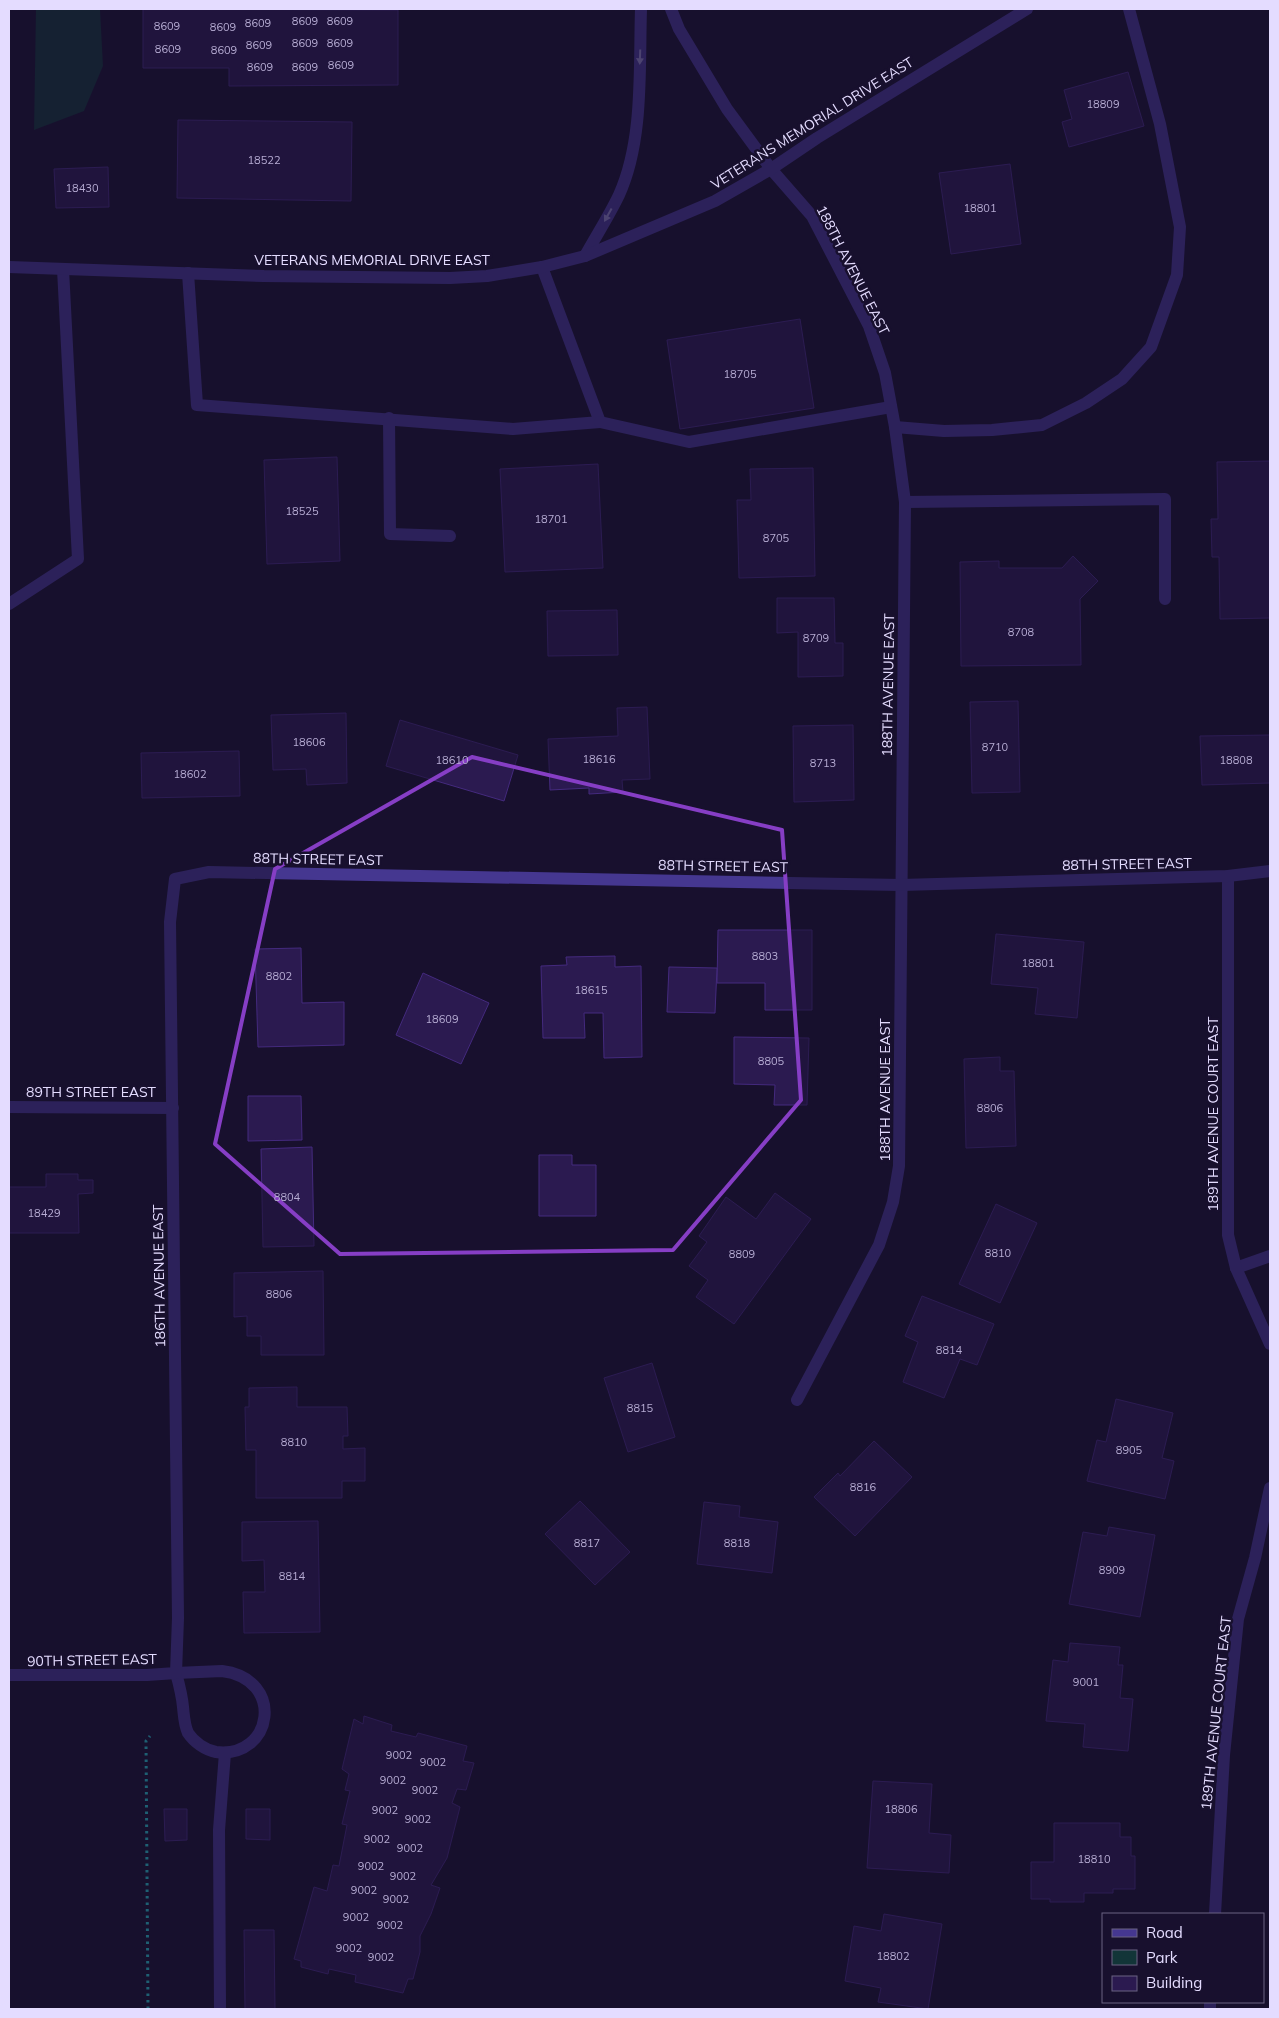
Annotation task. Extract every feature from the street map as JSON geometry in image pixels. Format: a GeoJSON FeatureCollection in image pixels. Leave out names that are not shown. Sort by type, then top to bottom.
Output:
{"type":"FeatureCollection","features":[{"type":"Feature","properties":{"kind":"street"},"geometry":{"type":"LineString","coordinates":[[585,256],[620,194],[633,150],[638,106],[641,9]]}},
{"type":"Feature","properties":{"kind":"street","name":"188TH AVENUE EAST"},"geometry":{"type":"LineString","coordinates":[[672,9],[679,29],[727,109],[771,169],[812,216],[868,326],[885,374],[895,427],[905,502],[899,1166],[893,1202],[879,1245],[797,1400]]}},
{"type":"Feature","properties":{"kind":"street","name":"VETERANS MEMORIAL DRIVE EAST"},"geometry":{"type":"LineString","coordinates":[[9,266],[264,276],[450,278],[488,276],[542,268],[585,256],[715,201],[771,169],[816,138],[1027,9]]}},
{"type":"Feature","properties":{"kind":"street"},"geometry":{"type":"LineString","coordinates":[[895,427],[944,431],[992,430],[1042,425],[1086,403],[1122,380],[1151,347],[1177,275],[1180,227],[1160,124],[1129,9]]}},
{"type":"Feature","properties":{"kind":"street"},"geometry":{"type":"LineString","coordinates":[[542,268],[600,422]]}},
{"type":"Feature","properties":{"kind":"street"},"geometry":{"type":"LineString","coordinates":[[9,604],[78,559],[63,269]]}},
{"type":"Feature","properties":{"kind":"street"},"geometry":{"type":"LineString","coordinates":[[188,273],[197,405],[389,418],[513,429],[600,422],[689,442],[891,407]]}},
{"type":"Feature","properties":{"kind":"street"},"geometry":{"type":"LineString","coordinates":[[389,418],[390,534],[450,536]]}},
{"type":"Feature","properties":{"kind":"street"},"geometry":{"type":"LineString","coordinates":[[905,502],[1165,499],[1165,599]]}},
{"type":"Feature","properties":{"kind":"street","name":"88TH STREET EAST"},"geometry":{"type":"LineString","coordinates":[[175,879],[209,872],[901,885],[1228,876],[1270,871]]}},
{"type":"Feature","properties":{"kind":"street","name":"189TH AVENUE COURT EAST"},"geometry":{"type":"LineString","coordinates":[[1228,876],[1228,1235],[1236,1268],[1270,1344]]}},
{"type":"Feature","properties":{"kind":"street","name":"186TH AVENUE EAST"},"geometry":{"type":"LineString","coordinates":[[175,879],[170,922],[178,1598],[176,1673]]}},
{"type":"Feature","properties":{"kind":"street","name":"89TH STREET EAST"},"geometry":{"type":"LineString","coordinates":[[9,1107],[173,1108]]}},
{"type":"Feature","properties":{"kind":"street"},"geometry":{"type":"LineString","coordinates":[[1236,1268],[1270,1256]]}},
{"type":"Feature","properties":{"kind":"street","name":"189TH AVENUE COURT EAST"},"geometry":{"type":"LineString","coordinates":[[1215,1913],[1224,1755],[1238,1619],[1255,1558],[1270,1488]]}},
{"type":"Feature","properties":{"kind":"street"},"geometry":{"type":"LineString","coordinates":[[222,1671],[236,1673],[249,1680],[259,1690],[264,1703],[264,1718],[260,1731],[251,1743],[239,1750],[225,1753],[211,1751],[198,1744],[189,1734],[184,1721],[176,1673],[222,1671]]}},
{"type":"Feature","properties":{"kind":"street","name":"90TH STREET EAST"},"geometry":{"type":"LineString","coordinates":[[9,1675],[147,1675],[176,1673]]}},
{"type":"Feature","properties":{"kind":"street"},"geometry":{"type":"LineString","coordinates":[[220,2009],[219,1830],[225,1753]]}},
{"type":"Feature","properties":{"kind":"path"},"geometry":{"type":"LineString","coordinates":[[148,2009],[146,1741],[150,1736]]}},
{"type":"Feature","properties":{"kind":"highlighted area"},"geometry":{"type":"Polygon","coordinates":[[[472,757],[782,830],[801,1100],[673,1250],[340,1254],[215,1144],[275,869],[472,757]]]}},
{"type":"Feature","properties":{"kind":"green space"},"geometry":{"type":"Polygon","coordinates":[[[36,9],[100,9],[103,66],[84,111],[34,130],[36,9]]]}},
{"type":"Feature","properties":{"kind":"building"},"geometry":{"type":"Polygon","coordinates":[[[143,9],[398,10],[398,85],[229,86],[229,68],[143,68],[143,9]]]}},
{"type":"Feature","properties":{"kind":"building"},"geometry":{"type":"Polygon","coordinates":[[[1128,72],[1144,126],[1069,147],[1062,122],[1072,119],[1064,90],[1128,72]]]}},
{"type":"Feature","properties":{"kind":"building"},"geometry":{"type":"Polygon","coordinates":[[[178,120],[352,122],[351,201],[177,198],[178,120]]]}},
{"type":"Feature","properties":{"kind":"building"},"geometry":{"type":"Polygon","coordinates":[[[1010,164],[1021,244],[951,254],[939,173],[1010,164]]]}},
{"type":"Feature","properties":{"kind":"building"},"geometry":{"type":"Polygon","coordinates":[[[108,167],[109,207],[56,208],[54,169],[108,167]]]}},
{"type":"Feature","properties":{"kind":"building"},"geometry":{"type":"Polygon","coordinates":[[[800,319],[814,408],[680,429],[667,340],[800,319]]]}},
{"type":"Feature","properties":{"kind":"building"},"geometry":{"type":"Polygon","coordinates":[[[337,457],[340,561],[267,564],[264,460],[337,457]]]}},
{"type":"Feature","properties":{"kind":"building"},"geometry":{"type":"Polygon","coordinates":[[[1270,461],[1270,618],[1220,619],[1219,557],[1212,557],[1211,519],[1218,519],[1217,462],[1270,461]]]}},
{"type":"Feature","properties":{"kind":"building"},"geometry":{"type":"Polygon","coordinates":[[[598,464],[603,568],[505,572],[500,469],[598,464]]]}},
{"type":"Feature","properties":{"kind":"building"},"geometry":{"type":"Polygon","coordinates":[[[813,468],[815,576],[739,578],[737,500],[751,500],[750,469],[813,468]]]}},
{"type":"Feature","properties":{"kind":"building"},"geometry":{"type":"Polygon","coordinates":[[[1073,556],[1098,581],[1080,599],[1081,665],[961,666],[960,562],[999,561],[999,568],[1062,568],[1073,556]]]}},
{"type":"Feature","properties":{"kind":"building"},"geometry":{"type":"Polygon","coordinates":[[[777,598],[834,598],[835,643],[843,643],[843,676],[798,677],[798,632],[777,633],[777,598]]]}},
{"type":"Feature","properties":{"kind":"building"},"geometry":{"type":"Polygon","coordinates":[[[617,610],[618,655],[548,656],[547,611],[617,610]]]}},
{"type":"Feature","properties":{"kind":"building"},"geometry":{"type":"Polygon","coordinates":[[[1018,701],[1020,792],[972,793],[970,702],[1018,701]]]}},
{"type":"Feature","properties":{"kind":"building"},"geometry":{"type":"Polygon","coordinates":[[[647,707],[650,779],[622,780],[623,792],[589,794],[589,788],[550,790],[548,739],[618,736],[617,708],[647,707]]]}},
{"type":"Feature","properties":{"kind":"building"},"geometry":{"type":"Polygon","coordinates":[[[346,713],[347,783],[307,785],[306,769],[273,770],[271,715],[346,713]]]}},
{"type":"Feature","properties":{"kind":"building"},"geometry":{"type":"Polygon","coordinates":[[[400,720],[518,755],[504,801],[386,766],[400,720]]]}},
{"type":"Feature","properties":{"kind":"building"},"geometry":{"type":"Polygon","coordinates":[[[853,725],[854,800],[794,802],[793,726],[853,725]]]}},
{"type":"Feature","properties":{"kind":"building"},"geometry":{"type":"Polygon","coordinates":[[[1270,735],[1270,783],[1202,785],[1200,736],[1270,735]]]}},
{"type":"Feature","properties":{"kind":"building"},"geometry":{"type":"Polygon","coordinates":[[[239,751],[240,796],[142,798],[141,753],[239,751]]]}},
{"type":"Feature","properties":{"kind":"building"},"geometry":{"type":"Polygon","coordinates":[[[718,930],[812,930],[812,1010],[765,1010],[765,983],[717,983],[718,930]]]}},
{"type":"Feature","properties":{"kind":"building"},"geometry":{"type":"Polygon","coordinates":[[[996,934],[1084,942],[1077,1018],[1035,1014],[1038,988],[991,984],[996,934]]]}},
{"type":"Feature","properties":{"kind":"building"},"geometry":{"type":"Polygon","coordinates":[[[301,948],[302,1003],[344,1002],[344,1045],[258,1047],[255,949],[301,948]]]}},
{"type":"Feature","properties":{"kind":"building"},"geometry":{"type":"Polygon","coordinates":[[[615,956],[615,967],[641,966],[642,1057],[604,1058],[603,1013],[584,1013],[585,1038],[543,1038],[541,966],[567,965],[566,957],[615,956]]]}},
{"type":"Feature","properties":{"kind":"building"},"geometry":{"type":"Polygon","coordinates":[[[669,967],[717,968],[715,1013],[667,1012],[669,967]]]}},
{"type":"Feature","properties":{"kind":"building"},"geometry":{"type":"Polygon","coordinates":[[[423,973],[489,1003],[461,1064],[396,1035],[423,973]]]}},
{"type":"Feature","properties":{"kind":"building"},"geometry":{"type":"Polygon","coordinates":[[[734,1037],[809,1038],[807,1105],[774,1105],[775,1085],[734,1084],[734,1037]]]}},
{"type":"Feature","properties":{"kind":"building"},"geometry":{"type":"Polygon","coordinates":[[[1000,1057],[1000,1071],[1014,1071],[1016,1146],[966,1148],[964,1059],[1000,1057]]]}},
{"type":"Feature","properties":{"kind":"building"},"geometry":{"type":"Polygon","coordinates":[[[248,1096],[301,1096],[302,1140],[248,1141],[248,1096]]]}},
{"type":"Feature","properties":{"kind":"building"},"geometry":{"type":"Polygon","coordinates":[[[312,1147],[314,1246],[263,1247],[261,1149],[312,1147]]]}},
{"type":"Feature","properties":{"kind":"building"},"geometry":{"type":"Polygon","coordinates":[[[539,1155],[572,1155],[572,1165],[596,1165],[596,1216],[539,1216],[539,1155]]]}},
{"type":"Feature","properties":{"kind":"building"},"geometry":{"type":"Polygon","coordinates":[[[46,1174],[78,1174],[78,1180],[93,1180],[93,1193],[78,1194],[79,1233],[9,1233],[9,1187],[46,1187],[46,1174]]]}},
{"type":"Feature","properties":{"kind":"building"},"geometry":{"type":"Polygon","coordinates":[[[775,1193],[811,1219],[734,1324],[696,1297],[708,1280],[689,1266],[707,1242],[699,1236],[726,1197],[756,1219],[775,1193]]]}},
{"type":"Feature","properties":{"kind":"building"},"geometry":{"type":"Polygon","coordinates":[[[996,1204],[1037,1223],[1000,1303],[959,1284],[996,1204]]]}},
{"type":"Feature","properties":{"kind":"building"},"geometry":{"type":"Polygon","coordinates":[[[323,1271],[324,1355],[261,1355],[261,1336],[247,1336],[247,1316],[234,1317],[234,1273],[323,1271]]]}},
{"type":"Feature","properties":{"kind":"building"},"geometry":{"type":"Polygon","coordinates":[[[922,1296],[994,1324],[977,1365],[960,1359],[944,1398],[903,1382],[918,1342],[905,1336],[922,1296]]]}},
{"type":"Feature","properties":{"kind":"building"},"geometry":{"type":"Polygon","coordinates":[[[652,1363],[675,1437],[628,1452],[604,1378],[652,1363]]]}},
{"type":"Feature","properties":{"kind":"building"},"geometry":{"type":"Polygon","coordinates":[[[297,1387],[297,1407],[347,1407],[348,1436],[343,1436],[343,1449],[365,1448],[365,1481],[342,1481],[342,1498],[256,1498],[256,1450],[246,1450],[245,1407],[249,1407],[249,1388],[297,1387]]]}},
{"type":"Feature","properties":{"kind":"building"},"geometry":{"type":"Polygon","coordinates":[[[1116,1399],[1173,1413],[1162,1458],[1174,1461],[1165,1499],[1087,1481],[1097,1440],[1106,1442],[1116,1399]]]}},
{"type":"Feature","properties":{"kind":"building"},"geometry":{"type":"Polygon","coordinates":[[[874,1441],[912,1477],[855,1536],[814,1497],[838,1473],[840,1476],[874,1441]]]}},
{"type":"Feature","properties":{"kind":"building"},"geometry":{"type":"Polygon","coordinates":[[[580,1501],[630,1552],[595,1585],[545,1534],[580,1501]]]}},
{"type":"Feature","properties":{"kind":"building"},"geometry":{"type":"Polygon","coordinates":[[[704,1502],[740,1506],[739,1517],[778,1522],[772,1573],[697,1564],[704,1502]]]}},
{"type":"Feature","properties":{"kind":"building"},"geometry":{"type":"Polygon","coordinates":[[[318,1521],[320,1632],[244,1633],[243,1592],[265,1592],[264,1560],[242,1561],[242,1522],[318,1521]]]}},
{"type":"Feature","properties":{"kind":"building"},"geometry":{"type":"Polygon","coordinates":[[[1109,1527],[1155,1535],[1140,1617],[1069,1604],[1083,1532],[1107,1536],[1109,1527]]]}},
{"type":"Feature","properties":{"kind":"building"},"geometry":{"type":"Polygon","coordinates":[[[1070,1643],[1120,1647],[1118,1665],[1123,1665],[1120,1698],[1133,1699],[1128,1751],[1083,1747],[1085,1724],[1046,1721],[1053,1660],[1068,1662],[1070,1643]]]}},
{"type":"Feature","properties":{"kind":"building"},"geometry":{"type":"Polygon","coordinates":[[[364,1716],[392,1725],[391,1731],[416,1737],[418,1733],[467,1746],[463,1761],[474,1763],[466,1790],[457,1789],[452,1803],[460,1807],[447,1858],[431,1885],[440,1888],[431,1914],[420,1936],[420,1952],[413,1979],[408,1979],[403,1993],[355,1982],[356,1975],[329,1969],[328,1974],[301,1967],[301,1961],[294,1959],[314,1887],[327,1891],[333,1865],[339,1866],[347,1825],[342,1824],[350,1791],[345,1790],[349,1774],[342,1769],[354,1719],[363,1724],[364,1716]]]}},
{"type":"Feature","properties":{"kind":"building"},"geometry":{"type":"Polygon","coordinates":[[[873,1781],[932,1784],[929,1833],[951,1835],[949,1873],[867,1868],[873,1781]]]}},
{"type":"Feature","properties":{"kind":"building"},"geometry":{"type":"Polygon","coordinates":[[[164,1809],[187,1809],[187,1840],[165,1841],[164,1809]]]}},
{"type":"Feature","properties":{"kind":"building"},"geometry":{"type":"Polygon","coordinates":[[[246,1809],[270,1809],[270,1840],[246,1839],[246,1809]]]}},
{"type":"Feature","properties":{"kind":"building"},"geometry":{"type":"Polygon","coordinates":[[[1054,1823],[1120,1823],[1120,1837],[1131,1837],[1131,1856],[1135,1856],[1135,1889],[1113,1889],[1113,1893],[1084,1893],[1084,1902],[1050,1902],[1050,1899],[1031,1899],[1031,1862],[1054,1862],[1054,1823]]]}},
{"type":"Feature","properties":{"kind":"building"},"geometry":{"type":"Polygon","coordinates":[[[884,1914],[942,1924],[928,2009],[878,2002],[881,1988],[845,1981],[854,1926],[881,1931],[884,1914]]]}},
{"type":"Feature","properties":{"kind":"building"},"geometry":{"type":"Polygon","coordinates":[[[244,1930],[274,1930],[275,2009],[245,2009],[244,1930]]]}}]}
